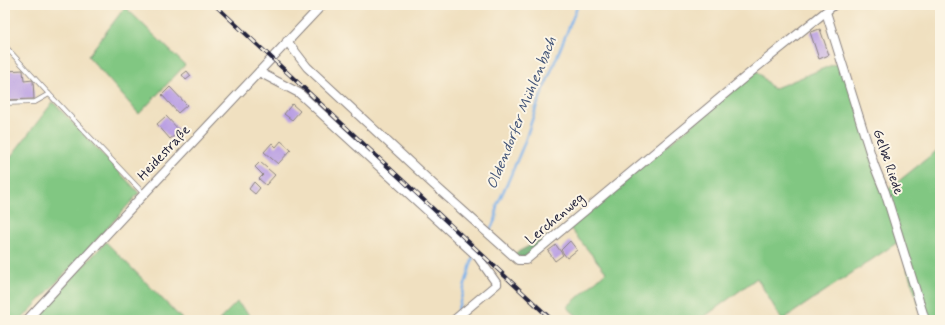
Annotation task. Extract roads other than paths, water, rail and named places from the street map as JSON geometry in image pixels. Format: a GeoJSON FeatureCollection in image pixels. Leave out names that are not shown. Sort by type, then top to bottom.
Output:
{"type":"FeatureCollection","features":[{"type":"Feature","properties":{"kind":"street","name":"Heidestraße"},"geometry":{"type":"LineString","coordinates":[[26,320],[322,5]]}},
{"type":"Feature","properties":{"kind":"street","name":"Lerchenweg"},"geometry":{"type":"LineString","coordinates":[[288,41],[307,67],[422,174],[518,260],[526,260],[757,67],[834,5]]}},
{"type":"Feature","properties":{"kind":"street","name":"Gelbe Riede"},"geometry":{"type":"LineString","coordinates":[[826,12],[925,320]]}},
{"type":"Feature","properties":{"kind":"street"},"geometry":{"type":"LineString","coordinates":[[259,72],[299,93],[478,257],[497,284],[454,320]]}},
{"type":"Feature","properties":{"kind":"lane"},"geometry":{"type":"LineString","coordinates":[[5,46],[144,194]]}},
{"type":"Feature","properties":{"kind":"lane"},"geometry":{"type":"LineString","coordinates":[[5,103],[35,102],[49,94]]}},
{"type":"Feature","properties":{"kind":"waterway","name":"Oldendorfer Mühlenbach"},"geometry":{"type":"LineString","coordinates":[[490,230],[496,218],[497,205],[524,144],[536,108],[578,5]]}},
{"type":"Feature","properties":{"kind":"waterway","name":"Oldendorfer Mühlenbach"},"geometry":{"type":"LineString","coordinates":[[457,312],[473,257]]}},
{"type":"Feature","properties":{"kind":"railway"},"geometry":{"type":"LineString","coordinates":[[215,5],[552,320]]}}]}
